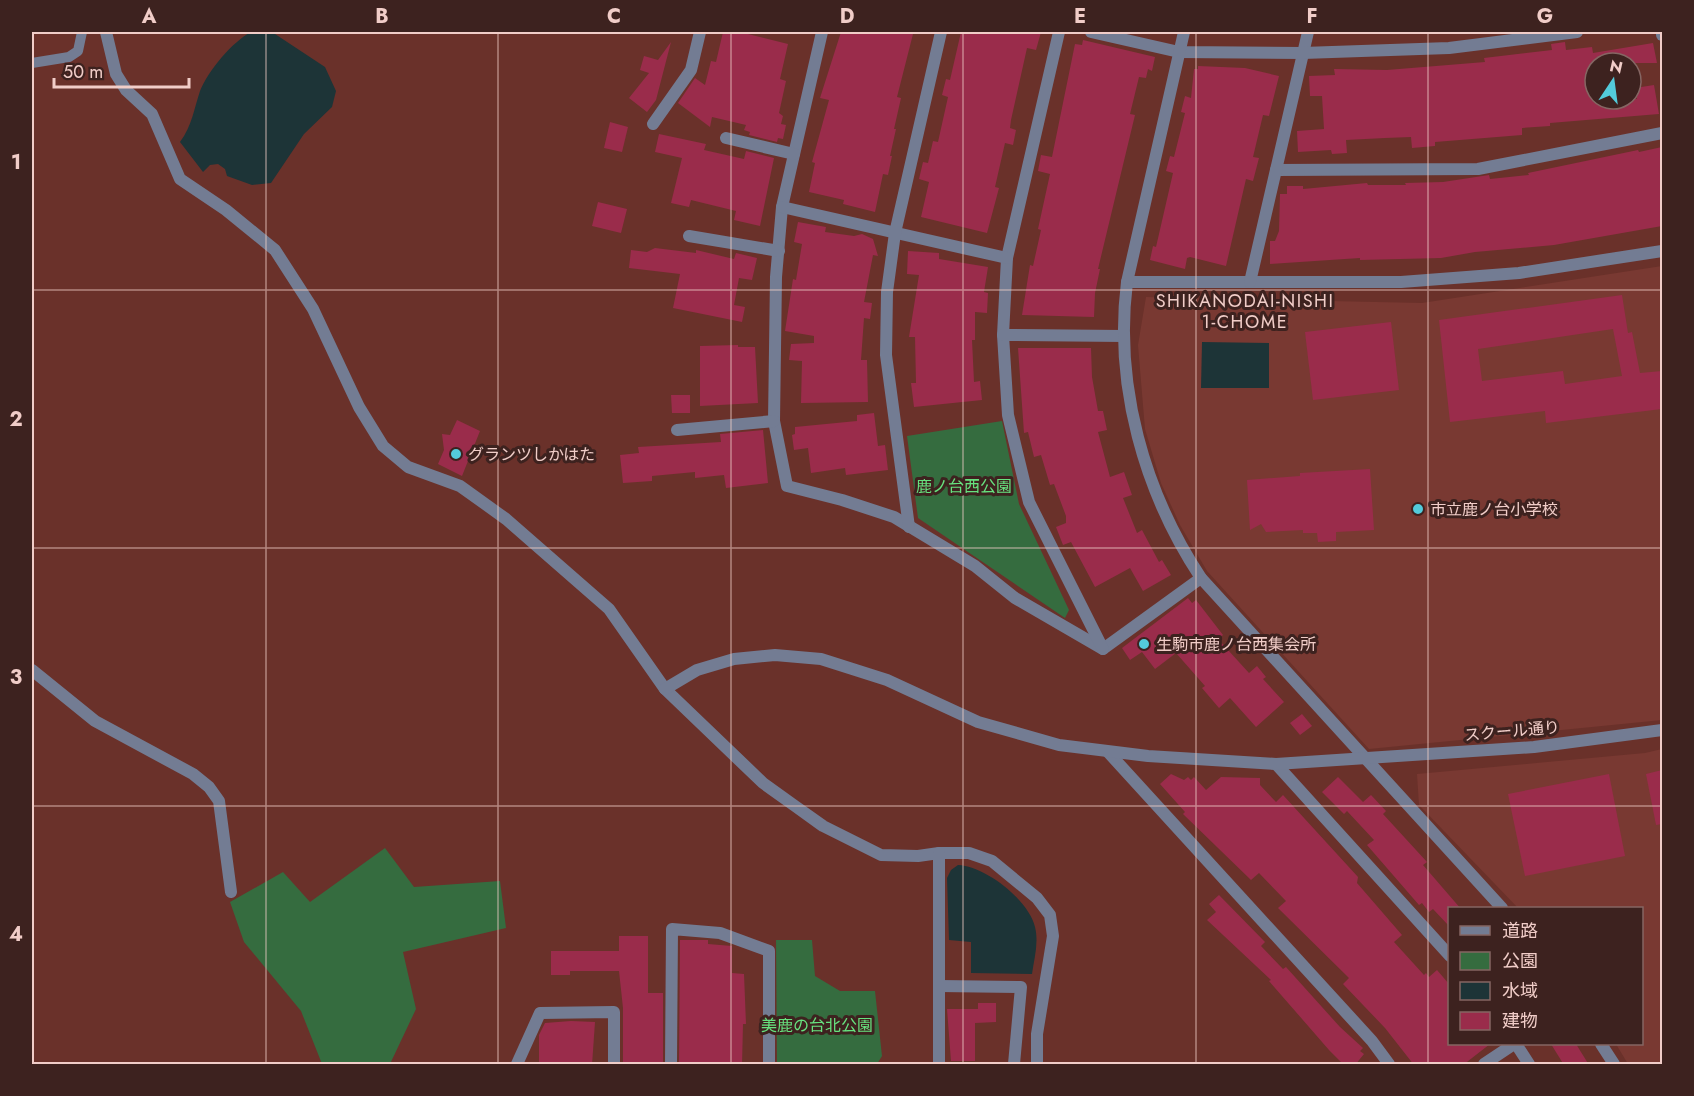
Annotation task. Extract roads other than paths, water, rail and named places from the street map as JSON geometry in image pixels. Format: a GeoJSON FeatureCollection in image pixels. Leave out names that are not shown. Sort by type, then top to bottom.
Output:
{"type":"FeatureCollection","features":[{"type":"Feature","properties":{"kind":"street"},"geometry":{"type":"LineString","coordinates":[[106,32],[116,74],[126,90],[152,114],[180,179],[226,210],[275,250],[313,309],[359,407],[383,446],[408,467],[460,486],[506,519],[609,609],[665,689],[763,783],[823,826],[881,855],[918,856],[969,853],[992,861],[1022,884],[1050,915],[1053,936],[1037,1034],[1037,1065]]}},
{"type":"Feature","properties":{"kind":"street"},"geometry":{"type":"LineString","coordinates":[[653,124],[691,70],[700,32]]}},
{"type":"Feature","properties":{"kind":"street"},"geometry":{"type":"LineString","coordinates":[[822,32],[782,207],[776,277],[774,421],[787,486],[853,503],[894,517],[975,566],[1015,598],[1103,649]]}},
{"type":"Feature","properties":{"kind":"street"},"geometry":{"type":"LineString","coordinates":[[909,526],[886,355],[887,292],[895,232],[941,32]]}},
{"type":"Feature","properties":{"kind":"street"},"geometry":{"type":"LineString","coordinates":[[1059,32],[1007,258],[1003,335],[1008,415],[1029,502],[1103,649]]}},
{"type":"Feature","properties":{"kind":"street"},"geometry":{"type":"LineString","coordinates":[[1091,32],[1179,52],[1303,53],[1449,48],[1577,32]]}},
{"type":"Feature","properties":{"kind":"street"},"geometry":{"type":"LineString","coordinates":[[1184,32],[1127,282],[1124,336],[1129,387],[1142,453],[1161,507],[1201,578],[1500,907]]}},
{"type":"Feature","properties":{"kind":"street"},"geometry":{"type":"LineString","coordinates":[[1250,282],[1308,32]]}},
{"type":"Feature","properties":{"kind":"street"},"geometry":{"type":"LineString","coordinates":[[1276,170],[1478,169],[1662,133]]}},
{"type":"Feature","properties":{"kind":"street"},"geometry":{"type":"LineString","coordinates":[[726,138],[794,154]]}},
{"type":"Feature","properties":{"kind":"street"},"geometry":{"type":"LineString","coordinates":[[782,207],[1007,258]]}},
{"type":"Feature","properties":{"kind":"street"},"geometry":{"type":"LineString","coordinates":[[689,236],[779,251]]}},
{"type":"Feature","properties":{"kind":"street"},"geometry":{"type":"LineString","coordinates":[[1127,282],[1401,282],[1519,273],[1662,251]]}},
{"type":"Feature","properties":{"kind":"street"},"geometry":{"type":"LineString","coordinates":[[1003,335],[1124,336]]}},
{"type":"Feature","properties":{"kind":"street"},"geometry":{"type":"LineString","coordinates":[[677,430],[774,421]]}},
{"type":"Feature","properties":{"kind":"street"},"geometry":{"type":"LineString","coordinates":[[1103,649],[1201,578]]}},
{"type":"Feature","properties":{"kind":"street","name":"スクール通り"},"geometry":{"type":"LineString","coordinates":[[665,689],[697,670],[734,659],[775,655],[820,658],[887,680],[989,726],[1059,745],[1108,752],[1276,764],[1533,747],[1662,730]]}},
{"type":"Feature","properties":{"kind":"street"},"geometry":{"type":"LineString","coordinates":[[32,670],[95,721],[193,774],[209,787],[219,801],[231,892]]}},
{"type":"Feature","properties":{"kind":"street"},"geometry":{"type":"LineString","coordinates":[[1108,752],[1364,1032],[1389,1065]]}},
{"type":"Feature","properties":{"kind":"street"},"geometry":{"type":"LineString","coordinates":[[1276,764],[1448,955]]}},
{"type":"Feature","properties":{"kind":"street"},"geometry":{"type":"LineString","coordinates":[[939,853],[939,1065]]}},
{"type":"Feature","properties":{"kind":"street"},"geometry":{"type":"LineString","coordinates":[[672,1065],[672,930],[720,933],[769,951],[769,1065]]}},
{"type":"Feature","properties":{"kind":"street"},"geometry":{"type":"LineString","coordinates":[[939,986],[1022,987],[1014,1065]]}},
{"type":"Feature","properties":{"kind":"street"},"geometry":{"type":"LineString","coordinates":[[517,1065],[540,1013],[614,1012],[614,1065]]}},
{"type":"Feature","properties":{"kind":"street"},"geometry":{"type":"LineString","coordinates":[[1484,1065],[1514,1045]]}},
{"type":"Feature","properties":{"kind":"street"},"geometry":{"type":"LineString","coordinates":[[1516,1045],[1529,1065]]}},
{"type":"Feature","properties":{"kind":"street"},"geometry":{"type":"LineString","coordinates":[[1602,1045],[1614,1065]]}},
{"type":"Feature","properties":{"kind":"lane"},"geometry":{"type":"LineString","coordinates":[[32,63],[69,57],[78,51],[82,32]]}},
{"type":"Feature","properties":{"kind":"water"},"geometry":{"type":"Polygon","coordinates":[[[251,32],[272,32],[325,67],[336,91],[332,107],[304,134],[271,183],[252,185],[227,176],[225,169],[218,164],[210,165],[203,172],[180,142],[190,124],[200,91],[209,75],[221,58],[251,32]]]}},
{"type":"Feature","properties":{"kind":"water"},"geometry":{"type":"Polygon","coordinates":[[[1202,342],[1269,343],[1269,388],[1201,388],[1202,342]]]}},
{"type":"Feature","properties":{"kind":"water"},"geometry":{"type":"Polygon","coordinates":[[[958,865],[981,871],[993,878],[1024,906],[1031,917],[1036,933],[1032,974],[971,973],[971,942],[949,940],[947,878],[951,870],[958,865]]]}},
{"type":"Feature","properties":{"kind":"place","name":"グランツしかはた"},"geometry":{"type":"Point","coordinates":[456,454]}},
{"type":"Feature","properties":{"kind":"place","name":"市立鹿ノ台小学校"},"geometry":{"type":"Point","coordinates":[1418,509]}},
{"type":"Feature","properties":{"kind":"place","name":"生駒市鹿ノ台西集会所"},"geometry":{"type":"Point","coordinates":[1144,644]}},
{"type":"Feature","properties":{"kind":"district","name":"SHIKANODAI-NISHI 1-CHOME"},"geometry":{"type":"Point","coordinates":[1245,311]}},
{"type":"Feature","properties":{"kind":"park label","name":"鹿ノ台西公園"},"geometry":{"type":"Point","coordinates":[964,486]}},
{"type":"Feature","properties":{"kind":"park label","name":"美鹿の台北公園"},"geometry":{"type":"Point","coordinates":[817,1025]}}]}
